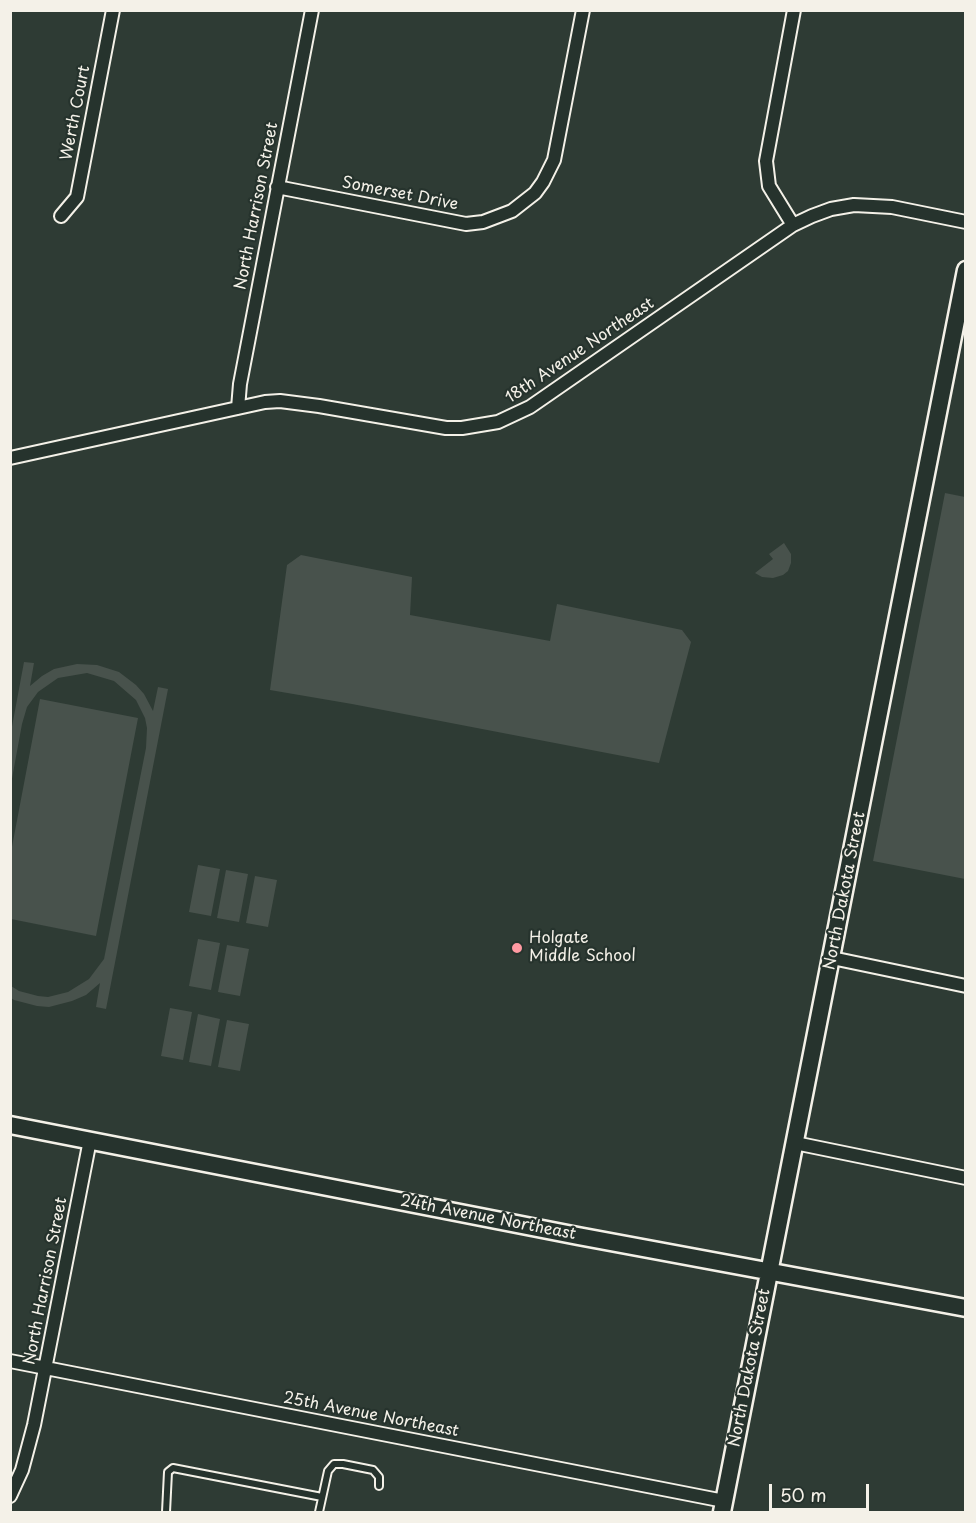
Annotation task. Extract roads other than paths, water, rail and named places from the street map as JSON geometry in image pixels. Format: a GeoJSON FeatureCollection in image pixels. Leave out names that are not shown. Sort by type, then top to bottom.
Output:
{"type":"FeatureCollection","features":[{"type":"Feature","properties":{"kind":"street","name":"Werth Court"},"geometry":{"type":"LineString","coordinates":[[61,216],[77,197],[113,10]]}},
{"type":"Feature","properties":{"kind":"street","name":"North Harrison Street"},"geometry":{"type":"LineString","coordinates":[[238,408],[240,384],[312,10]]}},
{"type":"Feature","properties":{"kind":"street","name":"Somerset Drive"},"geometry":{"type":"LineString","coordinates":[[277,187],[466,224],[483,222],[513,211],[535,193],[554,160],[583,10]]}},
{"type":"Feature","properties":{"kind":"street"},"geometry":{"type":"LineString","coordinates":[[793,225],[769,186],[766,161],[794,10]]}},
{"type":"Feature","properties":{"kind":"street","name":"18th Avenue Northeast"},"geometry":{"type":"LineString","coordinates":[[10,458],[238,408],[280,401],[437,428],[462,428],[498,422],[530,407],[793,225],[831,209],[854,205],[892,207],[966,222]]}},
{"type":"Feature","properties":{"kind":"street","name":"North Dakota Street"},"geometry":{"type":"LineString","coordinates":[[723,1507],[966,270]]}},
{"type":"Feature","properties":{"kind":"street"},"geometry":{"type":"LineString","coordinates":[[832,958],[966,986]]}},
{"type":"Feature","properties":{"kind":"street","name":"24th Avenue Northeast"},"geometry":{"type":"LineString","coordinates":[[10,1125],[769,1273],[966,1308]]}},
{"type":"Feature","properties":{"kind":"street","name":"North Harrison Street"},"geometry":{"type":"LineString","coordinates":[[10,1496],[22,1470],[34,1425],[90,1140]]}},
{"type":"Feature","properties":{"kind":"street"},"geometry":{"type":"LineString","coordinates":[[795,1143],[966,1178]]}},
{"type":"Feature","properties":{"kind":"street","name":"25th Avenue Northeast"},"geometry":{"type":"LineString","coordinates":[[10,1361],[723,1507]]}},
{"type":"Feature","properties":{"kind":"lane"},"geometry":{"type":"LineString","coordinates":[[319,1512],[328,1471],[334,1464],[374,1470],[379,1477],[379,1486]]}},
{"type":"Feature","properties":{"kind":"lane"},"geometry":{"type":"LineString","coordinates":[[166,1512],[168,1472],[173,1468],[322,1497]]}},
{"type":"Feature","properties":{"kind":"place","name":"Holgate Middle School"},"geometry":{"type":"Point","coordinates":[517,948]}}]}
